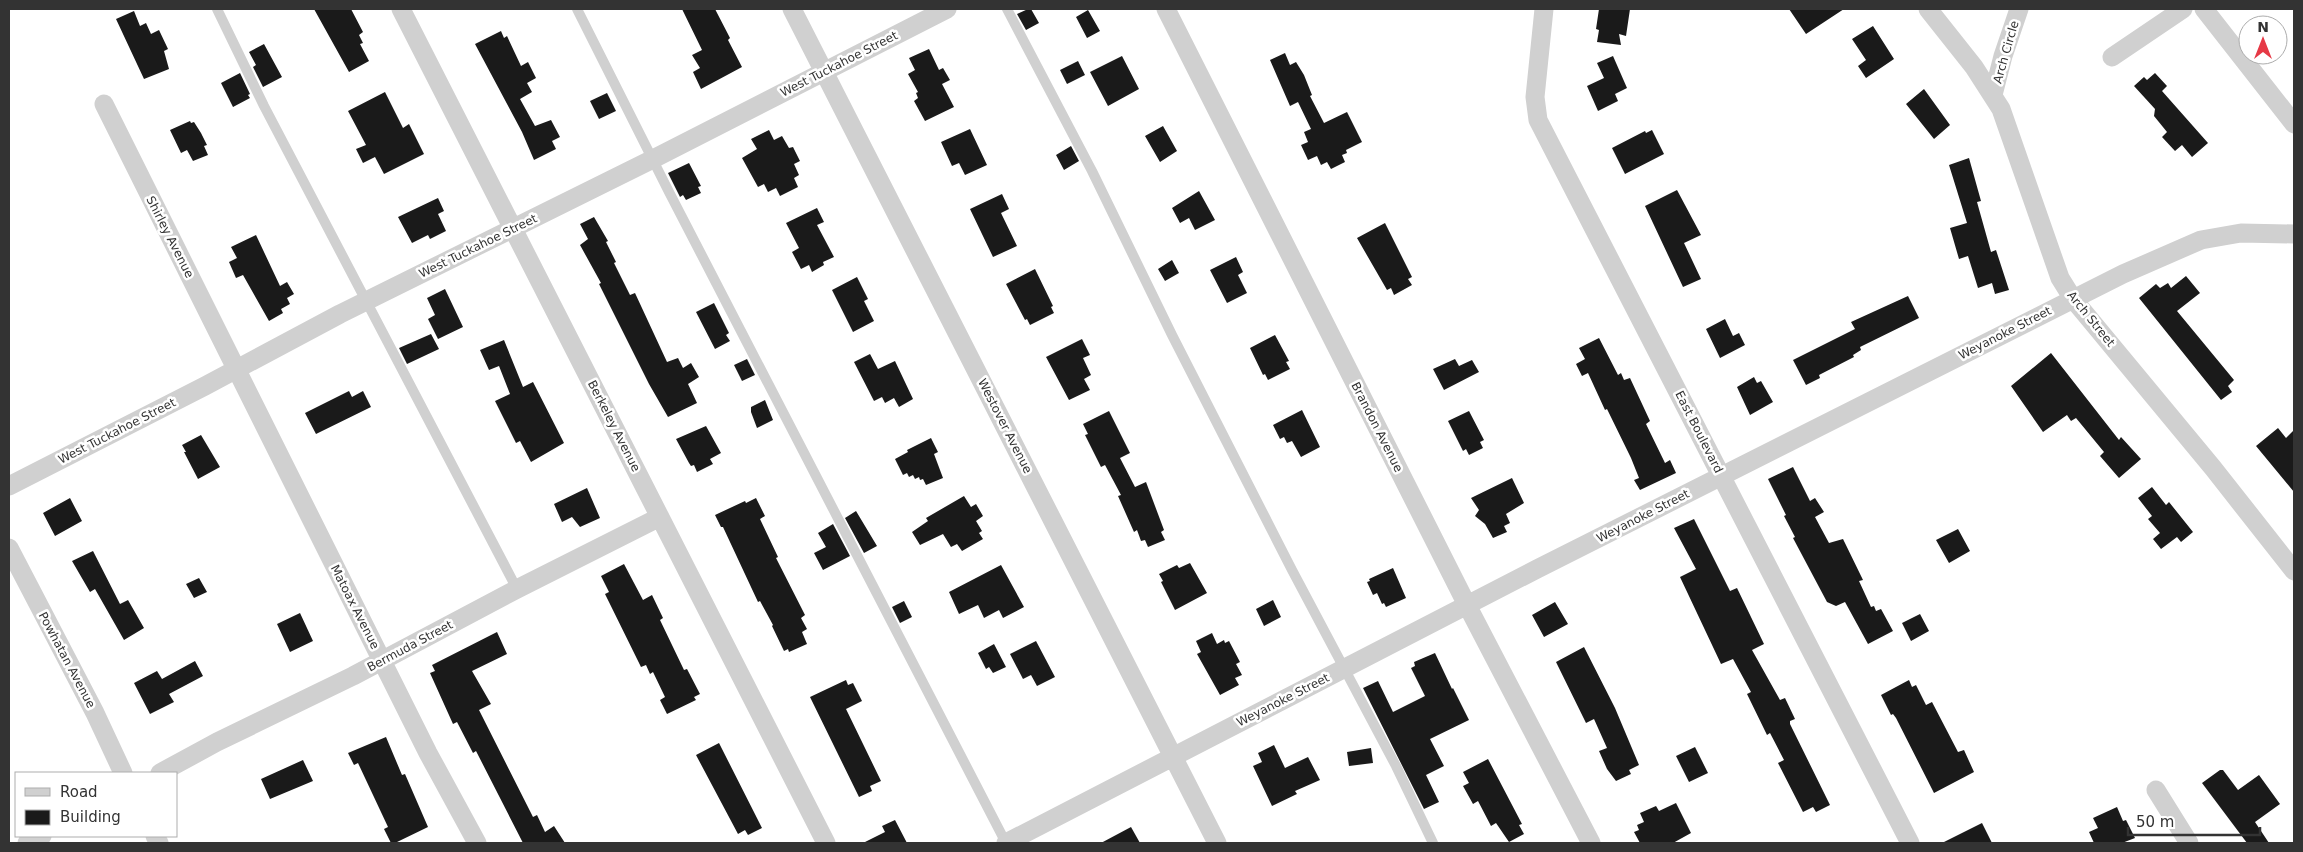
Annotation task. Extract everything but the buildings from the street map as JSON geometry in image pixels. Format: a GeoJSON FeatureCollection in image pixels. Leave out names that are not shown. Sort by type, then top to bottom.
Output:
{"type":"FeatureCollection","features":[{"type":"Feature","properties":{"kind":"street","name":"Berkeley Avenue"},"geometry":{"type":"LineString","coordinates":[[401,9],[826,843]]}},
{"type":"Feature","properties":{"kind":"street","name":"Westover Avenue"},"geometry":{"type":"LineString","coordinates":[[792,9],[1217,843]]}},
{"type":"Feature","properties":{"kind":"street","name":"West Tuckahoe Street"},"geometry":{"type":"LineString","coordinates":[[9,486],[366,301],[653,159],[947,9]]}},
{"type":"Feature","properties":{"kind":"street","name":"Brandon Avenue"},"geometry":{"type":"LineString","coordinates":[[1166,9],[1468,605],[1591,843]]}},
{"type":"Feature","properties":{"kind":"street","name":"East Boulevard"},"geometry":{"type":"LineString","coordinates":[[1544,9],[1535,97],[1538,120],[1910,843]]}},
{"type":"Feature","properties":{"kind":"street","name":"Arch Street"},"geometry":{"type":"LineString","coordinates":[[1928,9],[1974,67],[1993,95],[2011,134],[2060,278],[2073,299],[2213,468],[2294,572]]}},
{"type":"Feature","properties":{"kind":"street","name":"Arch Circle"},"geometry":{"type":"LineString","coordinates":[[1993,95],[2018,9]]}},
{"type":"Feature","properties":{"kind":"street"},"geometry":{"type":"LineString","coordinates":[[2112,57],[2182,9]]}},
{"type":"Feature","properties":{"kind":"street"},"geometry":{"type":"LineString","coordinates":[[2204,9],[2294,124]]}},
{"type":"Feature","properties":{"kind":"street","name":"Shirley Avenue"},"geometry":{"type":"LineString","coordinates":[[104,104],[236,369]]}},
{"type":"Feature","properties":{"kind":"street","name":"Weyanoke Street"},"geometry":{"type":"LineString","coordinates":[[1006,843],[1468,605],[2123,274],[2201,240],[2241,233],[2294,234]]}},
{"type":"Feature","properties":{"kind":"street","name":"Matoax Avenue"},"geometry":{"type":"LineString","coordinates":[[236,369],[428,752],[477,843]]}},
{"type":"Feature","properties":{"kind":"street","name":"Bermuda Street"},"geometry":{"type":"LineString","coordinates":[[162,772],[216,742],[382,661],[517,589],[660,517]]}},
{"type":"Feature","properties":{"kind":"street","name":"Powhatan Avenue"},"geometry":{"type":"LineString","coordinates":[[9,548],[124,772]]}},
{"type":"Feature","properties":{"kind":"street"},"geometry":{"type":"LineString","coordinates":[[2156,790],[2188,843]]}},
{"type":"Feature","properties":{"kind":"street"},"geometry":{"type":"LineString","coordinates":[[27,843],[40,837]]}},
{"type":"Feature","properties":{"kind":"lane"},"geometry":{"type":"LineString","coordinates":[[217,9],[264,106],[517,589]]}},
{"type":"Feature","properties":{"kind":"lane"},"geometry":{"type":"LineString","coordinates":[[578,9],[905,652],[1006,843]]}},
{"type":"Feature","properties":{"kind":"lane"},"geometry":{"type":"LineString","coordinates":[[1007,9],[1092,171],[1172,335],[1396,766],[1433,843]]}}]}
